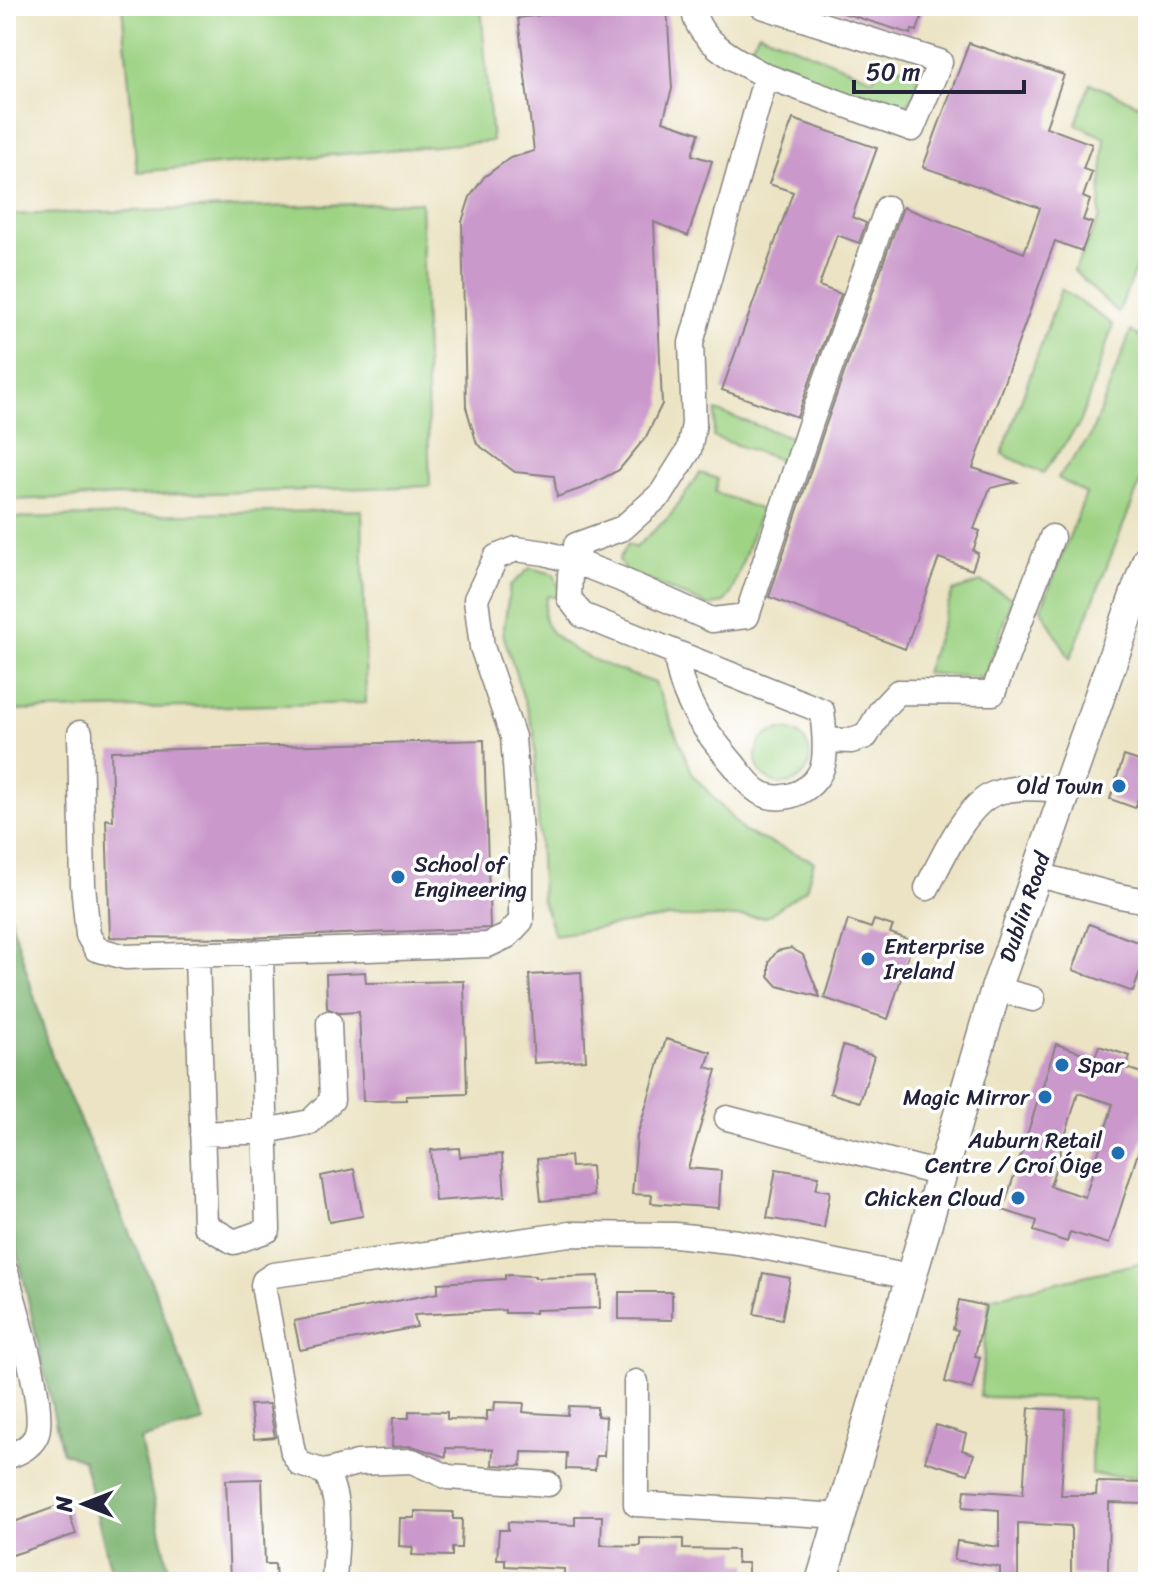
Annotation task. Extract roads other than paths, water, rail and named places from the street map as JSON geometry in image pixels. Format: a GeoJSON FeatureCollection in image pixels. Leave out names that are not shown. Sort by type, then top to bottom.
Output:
{"type":"FeatureCollection","features":[{"type":"Feature","properties":{"kind":"main road","name":"Dublin Road"},"geometry":{"type":"LineString","coordinates":[[821,1582],[996,989],[1148,559]]}},
{"type":"Feature","properties":{"kind":"street"},"geometry":{"type":"LineString","coordinates":[[694,6],[694,13],[712,44],[766,76],[912,129],[940,62],[762,6]]}},
{"type":"Feature","properties":{"kind":"street"},"geometry":{"type":"LineString","coordinates":[[676,653],[683,693],[694,714],[755,790],[771,798],[793,797],[812,782],[824,764],[822,711],[582,615],[569,598],[570,574],[579,563],[576,545],[623,528],[662,493],[689,450],[694,424],[691,343],[766,76]]}},
{"type":"Feature","properties":{"kind":"street"},"geometry":{"type":"LineString","coordinates":[[80,733],[83,885],[88,935],[96,949],[125,957],[261,953],[488,945],[507,936],[521,921],[521,847],[513,737],[482,647],[476,599],[496,557],[516,549],[545,553],[579,563],[712,620],[747,616],[811,422],[887,208]]}},
{"type":"Feature","properties":{"kind":"street"},"geometry":{"type":"LineString","coordinates":[[825,740],[851,741],[866,736],[881,710],[898,692],[993,693],[1052,537]]}},
{"type":"Feature","properties":{"kind":"street"},"geometry":{"type":"LineString","coordinates":[[927,888],[966,816],[995,793],[1025,789],[1065,790]]}},
{"type":"Feature","properties":{"kind":"street"},"geometry":{"type":"LineString","coordinates":[[1035,874],[1148,901]]}},
{"type":"Feature","properties":{"kind":"street"},"geometry":{"type":"LineString","coordinates":[[197,955],[205,1225],[234,1242],[268,1230],[261,953]]}},
{"type":"Feature","properties":{"kind":"street"},"geometry":{"type":"LineString","coordinates":[[996,989],[1033,999]]}},
{"type":"Feature","properties":{"kind":"street"},"geometry":{"type":"LineString","coordinates":[[202,1134],[266,1131],[310,1122],[332,1100],[329,1023]]}},
{"type":"Feature","properties":{"kind":"street"},"geometry":{"type":"LineString","coordinates":[[727,1118],[940,1174]]}},
{"type":"Feature","properties":{"kind":"street"},"geometry":{"type":"LineString","coordinates":[[548,1484],[448,1477],[412,1461],[357,1463],[325,1472],[300,1464],[293,1453],[264,1281],[273,1275],[570,1234],[675,1235],[738,1242],[910,1277]]}},
{"type":"Feature","properties":{"kind":"street"},"geometry":{"type":"LineString","coordinates":[[6,1272],[35,1387],[39,1427],[30,1445],[6,1457]]}},
{"type":"Feature","properties":{"kind":"street"},"geometry":{"type":"LineString","coordinates":[[636,1382],[636,1504],[842,1516]]}},
{"type":"Feature","properties":{"kind":"street"},"geometry":{"type":"LineString","coordinates":[[325,1472],[332,1482],[334,1494],[334,1582]]}},
{"type":"Feature","properties":{"kind":"place","name":"Old Town"},"geometry":{"type":"Point","coordinates":[1119,786]}},
{"type":"Feature","properties":{"kind":"place","name":"School of Engineering"},"geometry":{"type":"Point","coordinates":[398,877]}},
{"type":"Feature","properties":{"kind":"place","name":"Enterprise Ireland"},"geometry":{"type":"Point","coordinates":[868,959]}},
{"type":"Feature","properties":{"kind":"place","name":"Spar"},"geometry":{"type":"Point","coordinates":[1062,1065]}},
{"type":"Feature","properties":{"kind":"place","name":"Magic Mirror"},"geometry":{"type":"Point","coordinates":[1045,1097]}},
{"type":"Feature","properties":{"kind":"place","name":"Auburn Retail Centre / Croí Óige"},"geometry":{"type":"Point","coordinates":[1118,1153]}},
{"type":"Feature","properties":{"kind":"place","name":"Chicken Cloud"},"geometry":{"type":"Point","coordinates":[1018,1198]}}]}
